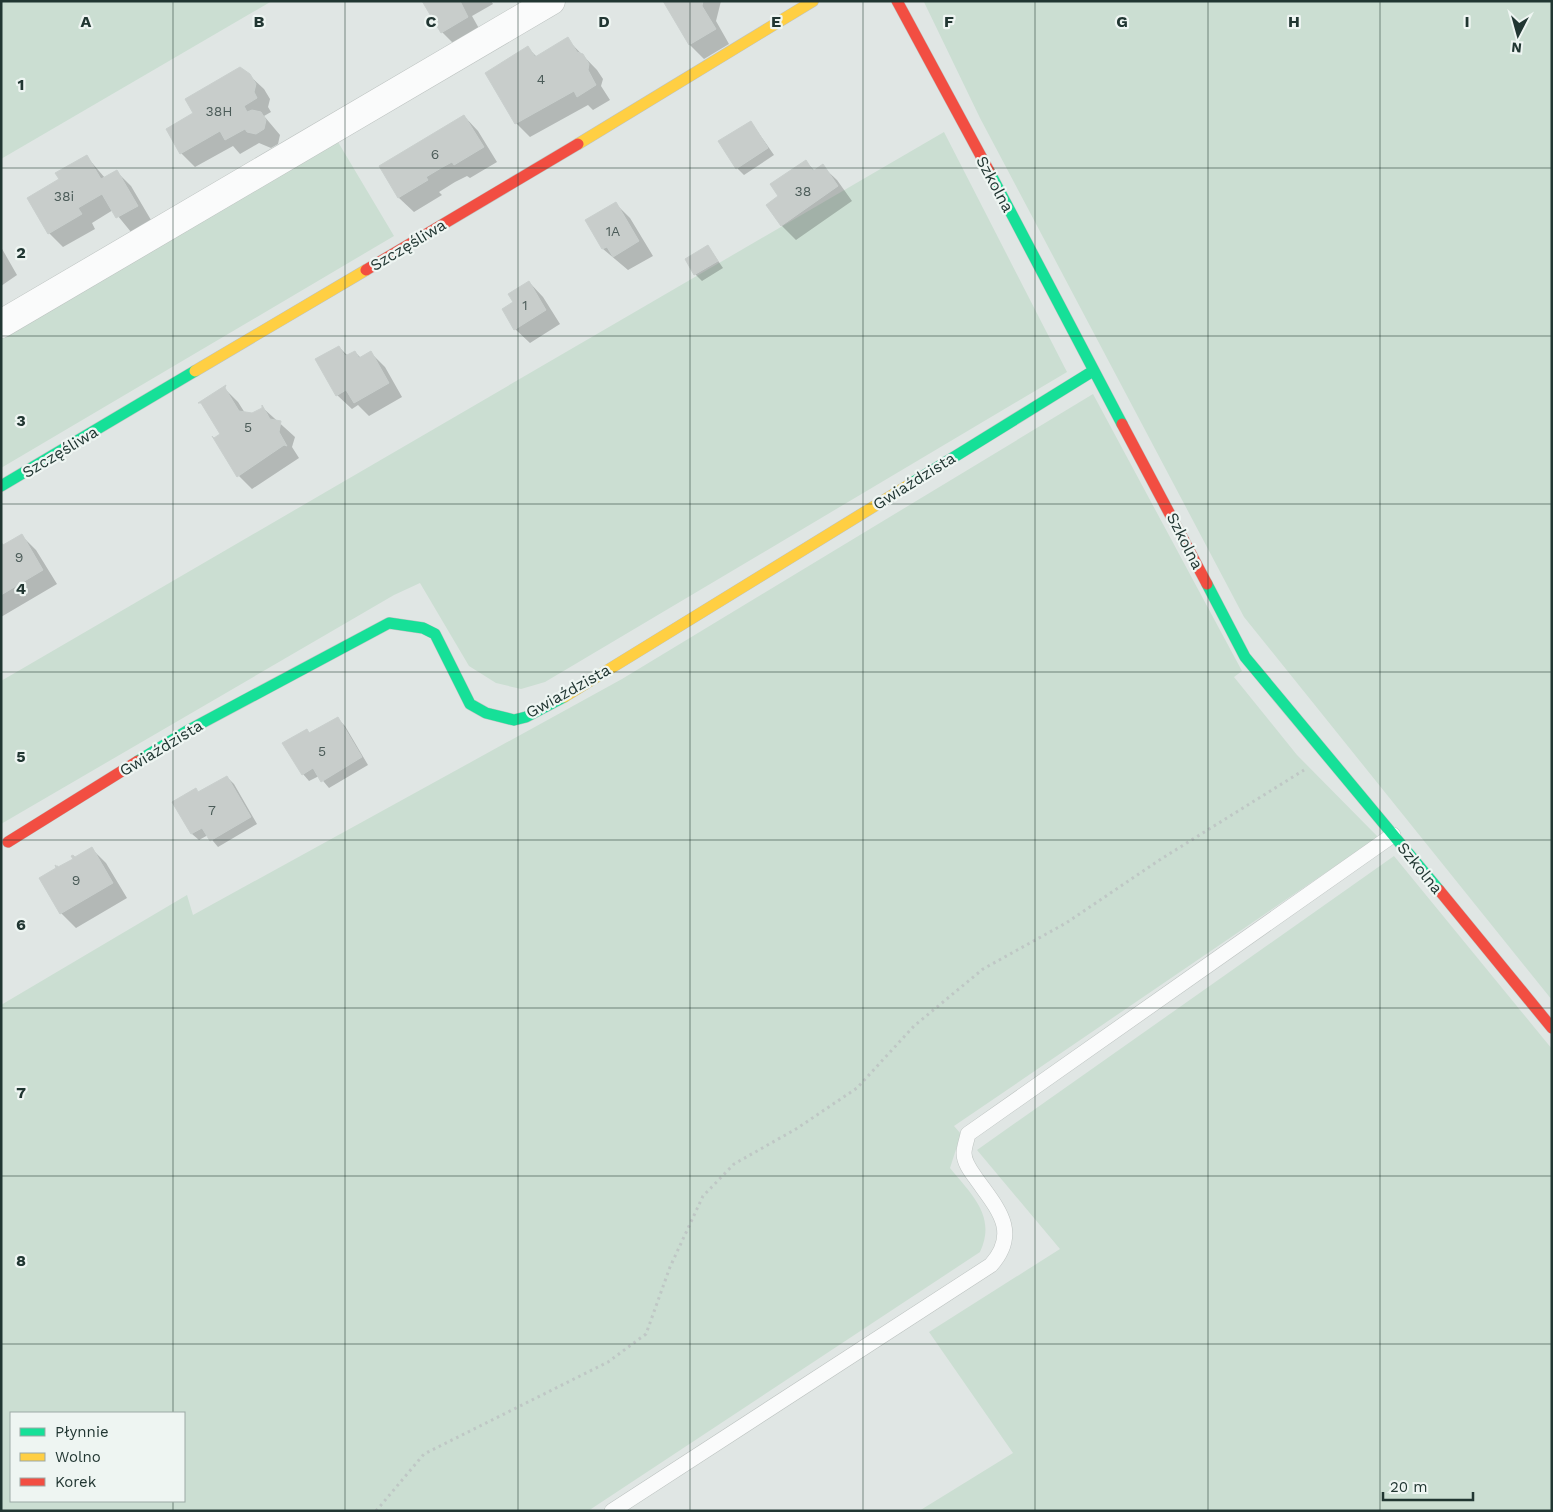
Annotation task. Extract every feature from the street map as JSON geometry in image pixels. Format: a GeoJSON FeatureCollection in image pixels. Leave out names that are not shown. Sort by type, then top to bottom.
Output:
{"type":"FeatureCollection","features":[{"type":"Feature","properties":{"kind":"street"},"geometry":{"type":"LineString","coordinates":[[1,324],[551,1]]}},
{"type":"Feature","properties":{"kind":"street","name":"Szczęśliwa"},"geometry":{"type":"LineString","coordinates":[[1,486],[609,126],[813,1]]}},
{"type":"Feature","properties":{"kind":"street","name":"Szkolna"},"geometry":{"type":"LineString","coordinates":[[897,1],[919,38],[1245,657],[1328,754],[1552,1028]]}},
{"type":"Feature","properties":{"kind":"street","name":"Gwiaździsta"},"geometry":{"type":"LineString","coordinates":[[8,842],[186,731],[389,623],[422,628],[435,634],[470,704],[500,718],[514,720],[526,717],[562,698],[1093,371]]}},
{"type":"Feature","properties":{"kind":"lane"},"geometry":{"type":"LineString","coordinates":[[612,1511],[991,1265],[1005,1245],[1006,1230],[999,1210],[967,1167],[964,1153],[968,1134],[1393,835]]}},
{"type":"Feature","properties":{"kind":"path"},"geometry":{"type":"LineString","coordinates":[[376,1511],[424,1454],[608,1362],[646,1334],[670,1267],[703,1196],[734,1164],[796,1129],[857,1088],[914,1026],[983,969],[1066,923],[1161,859],[1328,754]]}},
{"type":"Feature","properties":{"kind":"green space"},"geometry":{"type":"Polygon","coordinates":[[[1,1],[272,1],[1,159],[1,1]]]}},
{"type":"Feature","properties":{"kind":"green space"},"geometry":{"type":"Polygon","coordinates":[[[1552,1],[1552,1000],[1244,617],[980,118],[924,2],[1552,1]]]}},
{"type":"Feature","properties":{"kind":"green space"},"geometry":{"type":"Polygon","coordinates":[[[944,132],[1067,372],[545,682],[521,689],[496,683],[469,666],[420,583],[394,595],[1,824],[1,681],[944,132]]]}},
{"type":"Feature","properties":{"kind":"green space"},"geometry":{"type":"Polygon","coordinates":[[[338,142],[394,236],[1,468],[1,338],[338,142]]]}},
{"type":"Feature","properties":{"kind":"green space"},"geometry":{"type":"Polygon","coordinates":[[[1093,394],[1242,671],[1234,677],[1297,755],[1378,837],[954,1126],[961,1134],[950,1168],[973,1197],[984,1216],[984,1239],[980,1252],[588,1511],[1,1511],[1,1005],[187,895],[193,915],[622,679],[1093,394]]]}},
{"type":"Feature","properties":{"kind":"green space"},"geometry":{"type":"Polygon","coordinates":[[[1394,856],[1552,1049],[1552,1511],[919,1511],[1013,1453],[929,1332],[1060,1249],[977,1150],[1394,856]]]}},
{"type":"Feature","properties":{"kind":"building"},"geometry":{"type":"Polygon","coordinates":[[[422,1],[460,1],[468,17],[441,33],[422,1]]]}},
{"type":"Feature","properties":{"kind":"building"},"geometry":{"type":"Polygon","coordinates":[[[663,1],[703,1],[702,6],[716,29],[689,45],[663,1]]]}},
{"type":"Feature","properties":{"kind":"building"},"geometry":{"type":"Polygon","coordinates":[[[568,37],[577,52],[583,54],[589,64],[588,70],[596,85],[577,97],[574,91],[515,124],[485,73],[528,46],[535,57],[568,37]]]}},
{"type":"Feature","properties":{"kind":"building"},"geometry":{"type":"Polygon","coordinates":[[[240,67],[250,74],[256,84],[254,92],[257,98],[244,106],[247,112],[252,110],[261,112],[266,120],[264,129],[256,134],[247,132],[245,129],[225,140],[220,131],[180,154],[166,129],[193,113],[185,99],[240,67]]]}},
{"type":"Feature","properties":{"kind":"building"},"geometry":{"type":"Polygon","coordinates":[[[464,115],[484,147],[454,165],[452,162],[441,168],[426,177],[428,180],[398,198],[379,166],[464,115]]]}},
{"type":"Feature","properties":{"kind":"building"},"geometry":{"type":"Polygon","coordinates":[[[751,121],[768,148],[736,169],[718,141],[751,121]]]}},
{"type":"Feature","properties":{"kind":"building"},"geometry":{"type":"Polygon","coordinates":[[[87,155],[101,179],[117,170],[138,206],[116,218],[102,194],[78,208],[82,214],[48,234],[27,198],[59,179],[55,173],[87,155]]]}},
{"type":"Feature","properties":{"kind":"building"},"geometry":{"type":"Polygon","coordinates":[[[806,160],[813,171],[823,164],[838,186],[781,226],[766,205],[778,196],[770,184],[806,160]]]}},
{"type":"Feature","properties":{"kind":"building"},"geometry":{"type":"Polygon","coordinates":[[[616,202],[639,241],[613,257],[607,247],[602,249],[585,220],[616,202]]]}},
{"type":"Feature","properties":{"kind":"building"},"geometry":{"type":"Polygon","coordinates":[[[708,245],[718,261],[694,275],[685,259],[708,245]]]}},
{"type":"Feature","properties":{"kind":"building"},"geometry":{"type":"Polygon","coordinates":[[[529,281],[546,310],[514,330],[502,309],[513,302],[508,294],[529,281]]]}},
{"type":"Feature","properties":{"kind":"building"},"geometry":{"type":"Polygon","coordinates":[[[339,346],[345,356],[355,351],[359,358],[371,351],[389,383],[354,403],[346,390],[336,396],[315,359],[339,346]]]}},
{"type":"Feature","properties":{"kind":"building"},"geometry":{"type":"Polygon","coordinates":[[[226,385],[225,388],[239,411],[252,413],[262,408],[262,405],[270,419],[281,421],[279,432],[287,446],[284,445],[237,477],[212,436],[214,438],[220,434],[201,403],[198,403],[226,385]]]}},
{"type":"Feature","properties":{"kind":"building"},"geometry":{"type":"Polygon","coordinates":[[[22,534],[43,570],[1,595],[1,542],[3,545],[22,534]]]}},
{"type":"Feature","properties":{"kind":"building"},"geometry":{"type":"Polygon","coordinates":[[[338,717],[362,757],[321,782],[313,768],[302,775],[282,743],[307,729],[309,733],[338,717]]]}},
{"type":"Feature","properties":{"kind":"building"},"geometry":{"type":"Polygon","coordinates":[[[227,776],[251,817],[210,841],[202,828],[191,834],[172,802],[196,788],[198,792],[227,776]]]}},
{"type":"Feature","properties":{"kind":"building"},"geometry":{"type":"Polygon","coordinates":[[[92,847],[113,883],[60,914],[39,878],[56,868],[55,865],[58,867],[73,859],[71,856],[75,857],[92,847]]]}},
{"type":"Feature","properties":{"kind":"traffic: fast"},"geometry":{"type":"LineString","coordinates":[[989,171],[1122,424]]}},
{"type":"Feature","properties":{"kind":"traffic: fast"},"geometry":{"type":"LineString","coordinates":[[1,486],[195,371]]}},
{"type":"Feature","properties":{"kind":"traffic: fast"},"geometry":{"type":"LineString","coordinates":[[912,483],[1093,371]]}},
{"type":"Feature","properties":{"kind":"traffic: fast"},"geometry":{"type":"LineString","coordinates":[[1207,584],[1245,657],[1439,890]]}},
{"type":"Feature","properties":{"kind":"traffic: fast"},"geometry":{"type":"LineString","coordinates":[[138,761],[187,731],[389,623],[423,628],[435,634],[470,704],[486,713],[514,720],[526,717],[564,697]]}},
{"type":"Feature","properties":{"kind":"traffic: slow"},"geometry":{"type":"LineString","coordinates":[[578,144],[813,1]]}},
{"type":"Feature","properties":{"kind":"traffic: slow"},"geometry":{"type":"LineString","coordinates":[[195,371],[366,270]]}},
{"type":"Feature","properties":{"kind":"traffic: slow"},"geometry":{"type":"LineString","coordinates":[[564,697],[912,483]]}},
{"type":"Feature","properties":{"kind":"traffic: jam"},"geometry":{"type":"LineString","coordinates":[[897,1],[989,171]]}},
{"type":"Feature","properties":{"kind":"traffic: jam"},"geometry":{"type":"LineString","coordinates":[[366,270],[578,144]]}},
{"type":"Feature","properties":{"kind":"traffic: jam"},"geometry":{"type":"LineString","coordinates":[[1122,424],[1207,584]]}},
{"type":"Feature","properties":{"kind":"traffic: jam"},"geometry":{"type":"LineString","coordinates":[[8,842],[138,761]]}},
{"type":"Feature","properties":{"kind":"traffic: jam"},"geometry":{"type":"LineString","coordinates":[[1439,890],[1552,1028]]}}]}
